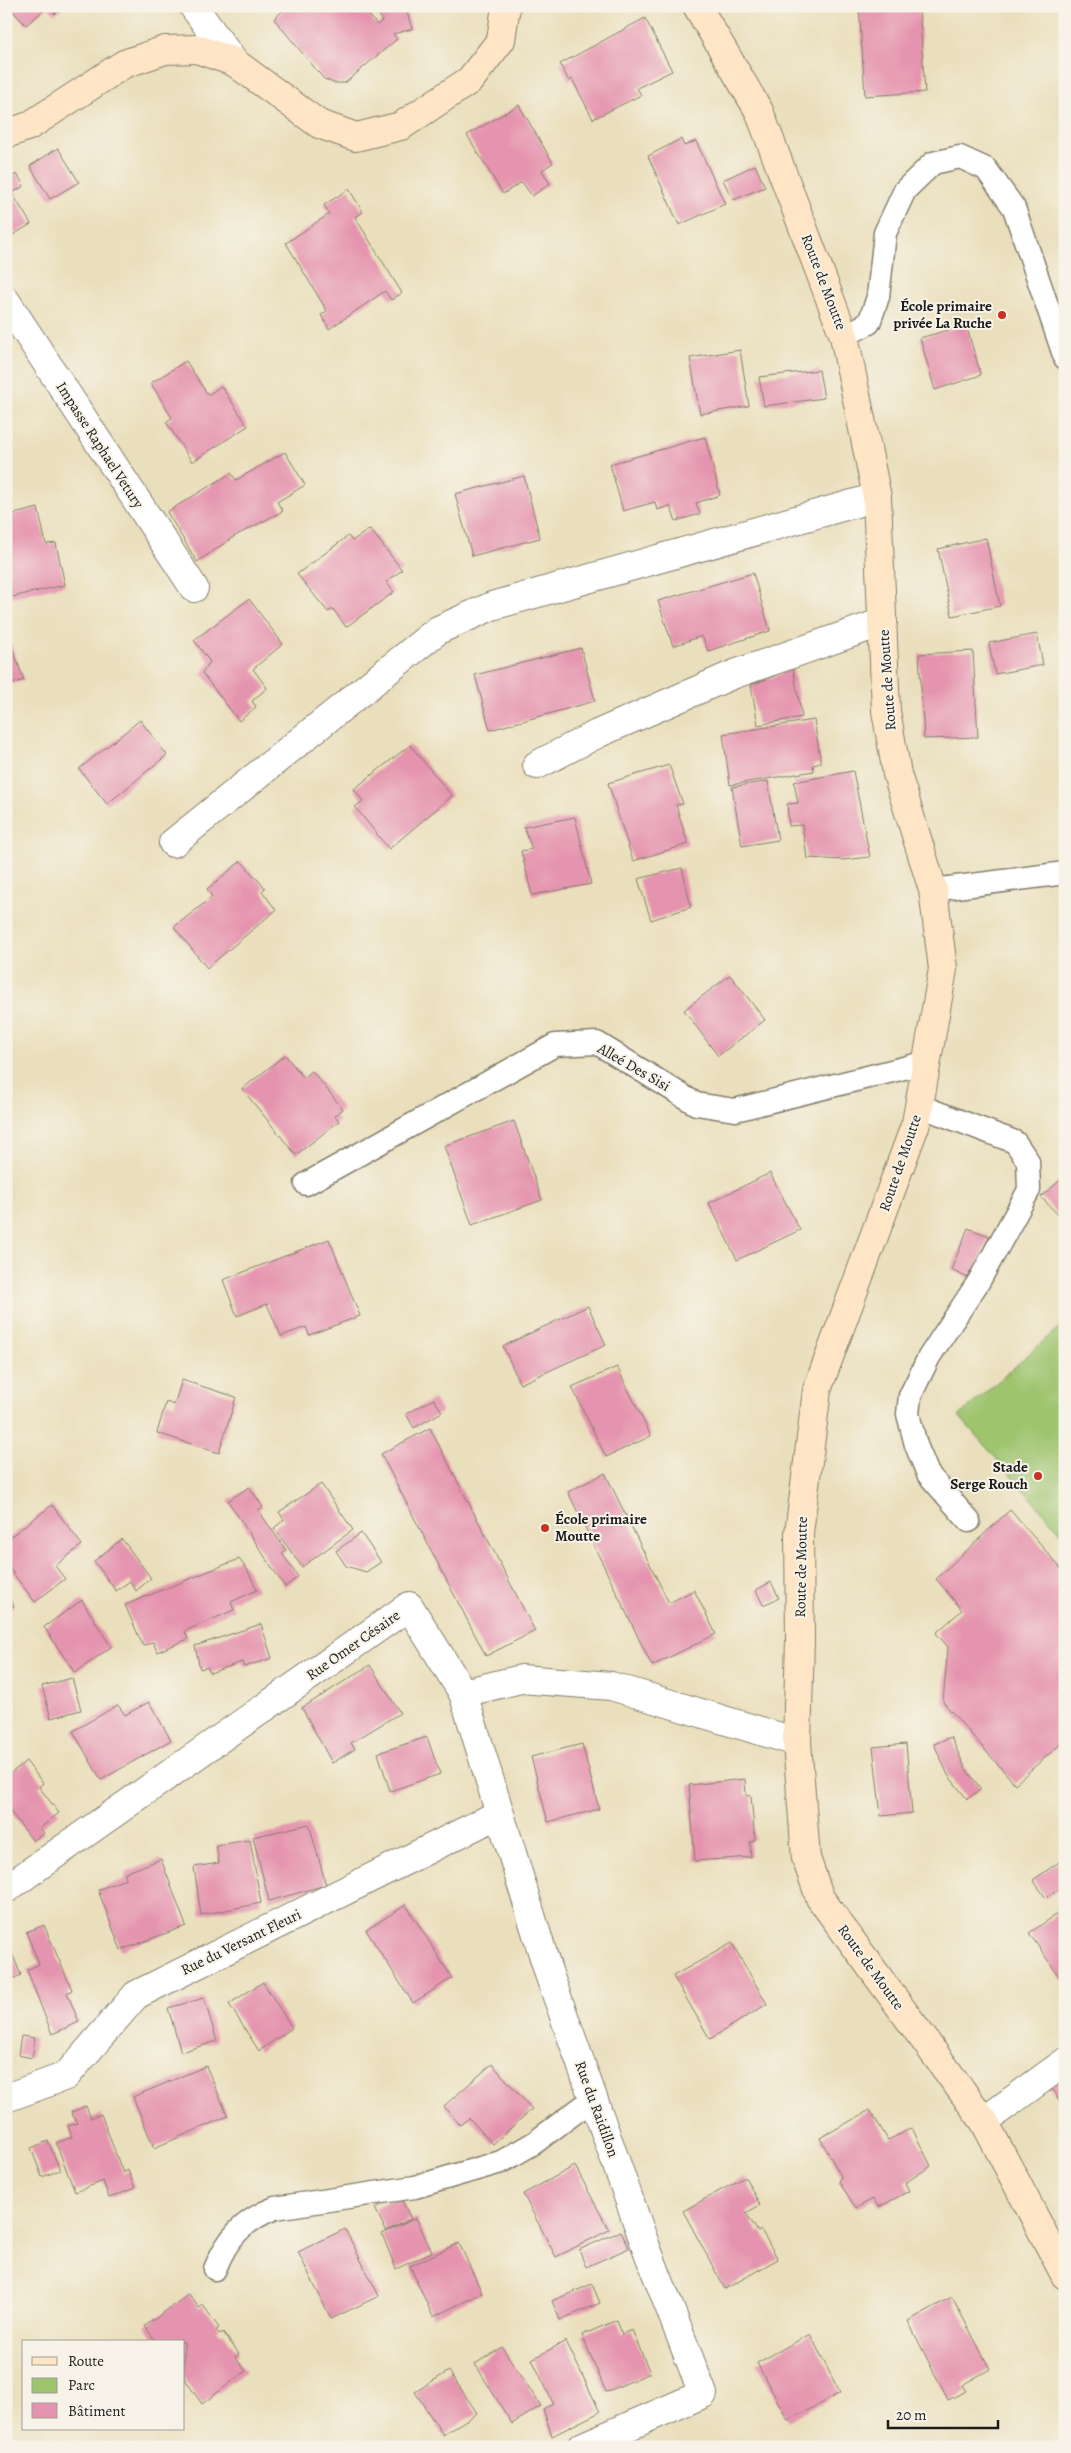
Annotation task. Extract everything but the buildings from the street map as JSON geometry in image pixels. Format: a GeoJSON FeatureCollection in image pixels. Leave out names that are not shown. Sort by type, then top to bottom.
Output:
{"type":"FeatureCollection","features":[{"type":"Feature","properties":{"kind":"street"},"geometry":{"type":"LineString","coordinates":[[193,6],[234,62]]}},
{"type":"Feature","properties":{"kind":"street"},"geometry":{"type":"LineString","coordinates":[[6,134],[29,126],[124,64],[165,50],[197,49],[234,62],[319,124],[356,137],[401,126],[470,80],[501,40],[506,6]]}},
{"type":"Feature","properties":{"kind":"street","name":"Route de Moutte"},"geometry":{"type":"LineString","coordinates":[[697,6],[759,111],[844,336],[877,498],[886,711],[897,774],[933,890],[943,969],[916,1123],[817,1390],[799,1533],[800,1640],[797,1742],[806,1858],[820,1898],[984,2121],[1065,2275]]}},
{"type":"Feature","properties":{"kind":"street","name":"Impasse Raphael Vetury"},"geometry":{"type":"LineString","coordinates":[[6,302],[194,588]]}},
{"type":"Feature","properties":{"kind":"street"},"geometry":{"type":"LineString","coordinates":[[173,843],[438,630],[492,606],[877,498]]}},
{"type":"Feature","properties":{"kind":"street"},"geometry":{"type":"LineString","coordinates":[[537,765],[597,734],[732,674],[882,622]]}},
{"type":"Feature","properties":{"kind":"street","name":"Rue Omer Césaire"},"geometry":{"type":"LineString","coordinates":[[6,1889],[409,1606],[463,1693]]}},
{"type":"Feature","properties":{"kind":"street"},"geometry":{"type":"LineString","coordinates":[[463,1693],[521,1679],[611,1686],[797,1742]]}},
{"type":"Feature","properties":{"kind":"street","name":"Rue du Raidillon"},"geometry":{"type":"LineString","coordinates":[[463,1693],[552,1982],[646,2247],[703,2394],[581,2447]]}},
{"type":"Feature","properties":{"kind":"street","name":"Rue du Versant Fleuri"},"geometry":{"type":"LineString","coordinates":[[6,2098],[66,2076],[136,1995],[500,1814]]}},
{"type":"Feature","properties":{"kind":"street"},"geometry":{"type":"LineString","coordinates":[[984,2121],[1065,2062]]}},
{"type":"Feature","properties":{"kind":"lane"},"geometry":{"type":"LineString","coordinates":[[844,336],[869,323],[878,297],[885,233],[905,190],[933,163],[960,156],[986,169],[1014,208],[1065,358]]}},
{"type":"Feature","properties":{"kind":"lane"},"geometry":{"type":"LineString","coordinates":[[933,890],[1065,873]]}},
{"type":"Feature","properties":{"kind":"lane","name":"Alleé Des Sisi"},"geometry":{"type":"LineString","coordinates":[[306,1184],[555,1045],[597,1042],[696,1104],[735,1110],[928,1062]]}},
{"type":"Feature","properties":{"kind":"lane"},"geometry":{"type":"LineString","coordinates":[[920,1106],[1015,1142],[1028,1161],[1029,1190],[979,1281],[929,1357],[910,1396],[908,1414],[916,1445],[928,1474],[969,1521]]}},
{"type":"Feature","properties":{"kind":"lane"},"geometry":{"type":"LineString","coordinates":[[215,2269],[221,2252],[231,2237],[244,2224],[259,2214],[275,2208],[415,2187],[502,2162],[534,2143],[593,2098]]}},
{"type":"Feature","properties":{"kind":"green space","name":"Stade Serge Rouch"},"geometry":{"type":"Polygon","coordinates":[[[1065,1322],[1065,1537],[959,1416],[1065,1322]]]}},
{"type":"Feature","properties":{"kind":"place","name":"École primaire privée La Ruche"},"geometry":{"type":"Point","coordinates":[1002,315]}},
{"type":"Feature","properties":{"kind":"place","name":"Stade Serge Rouch"},"geometry":{"type":"Point","coordinates":[1038,1476]}},
{"type":"Feature","properties":{"kind":"place","name":"École primaire Moutte"},"geometry":{"type":"Point","coordinates":[545,1528]}}]}
